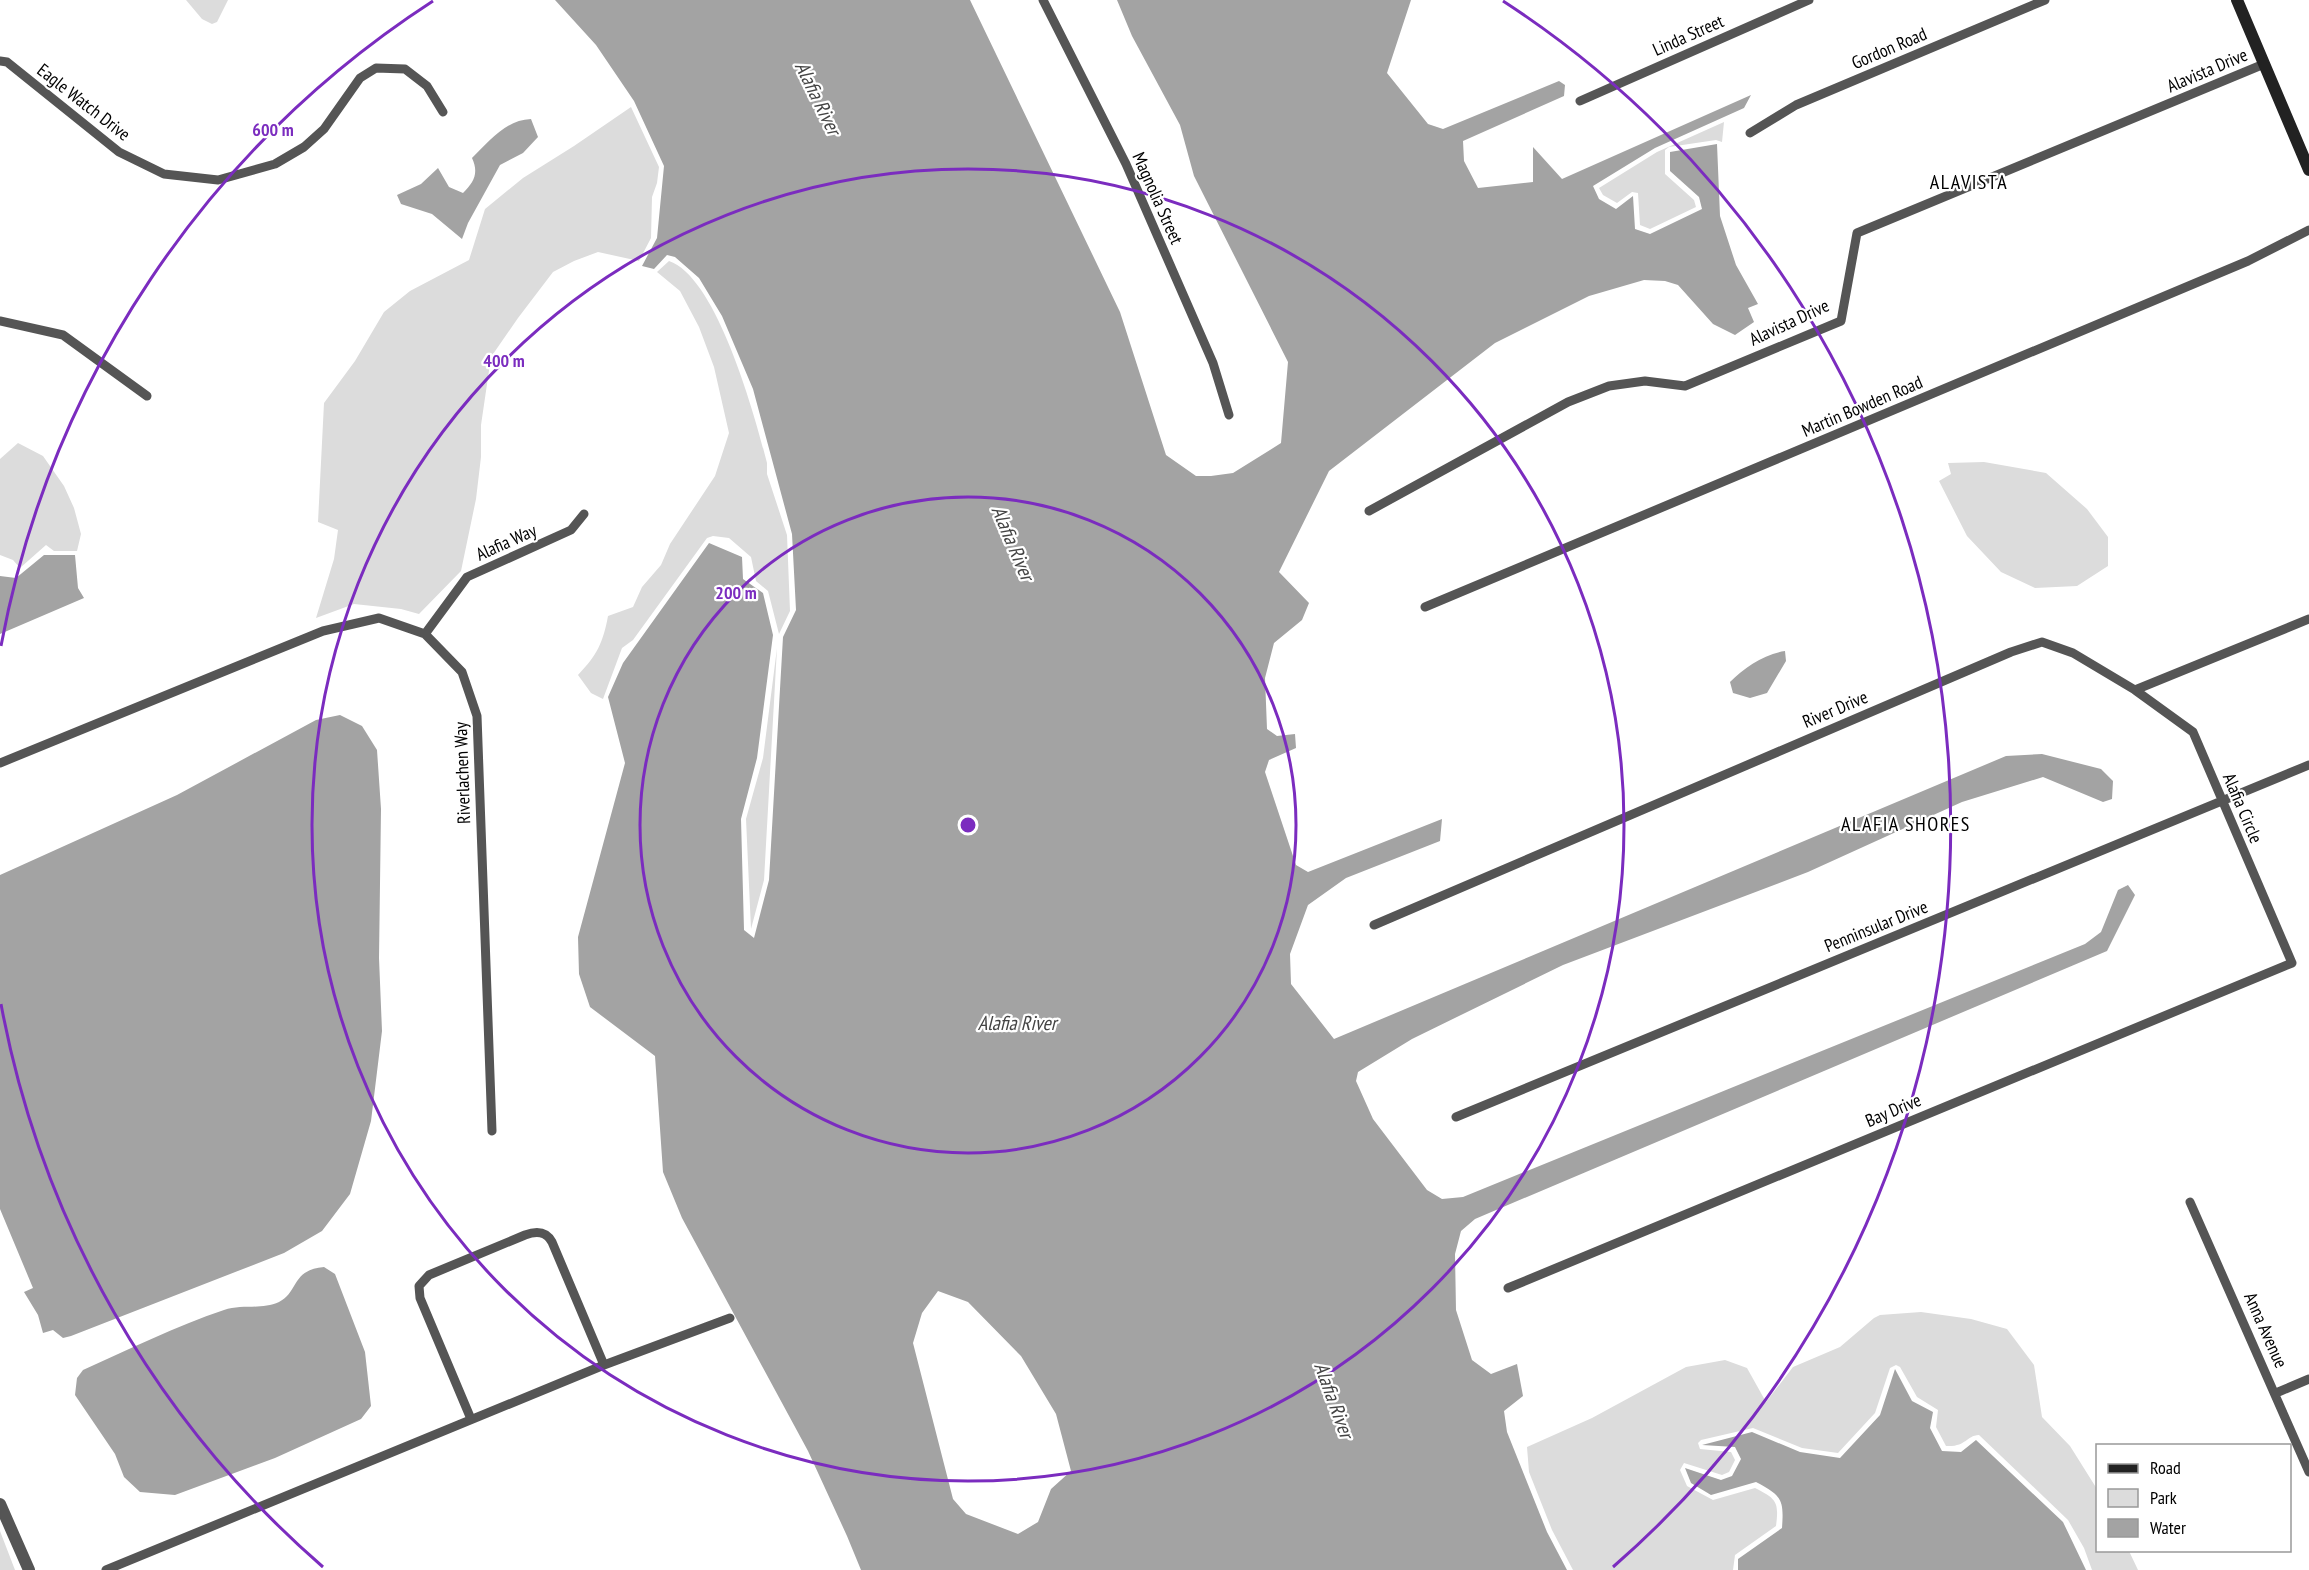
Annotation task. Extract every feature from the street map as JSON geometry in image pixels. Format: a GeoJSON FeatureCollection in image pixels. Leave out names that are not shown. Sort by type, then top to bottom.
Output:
{"type":"FeatureCollection","features":[{"type":"Feature","properties":{"kind":"main road"},"geometry":{"type":"LineString","coordinates":[[2237,0],[2309,170]]}},
{"type":"Feature","properties":{"kind":"street","name":"Magnolia Street"},"geometry":{"type":"LineString","coordinates":[[1043,0],[1126,164],[1213,363],[1229,416]]}},
{"type":"Feature","properties":{"kind":"street","name":"Linda Street"},"geometry":{"type":"LineString","coordinates":[[1580,101],[1809,0]]}},
{"type":"Feature","properties":{"kind":"street","name":"Gordon Road"},"geometry":{"type":"LineString","coordinates":[[1750,133],[1796,105],[2045,0]]}},
{"type":"Feature","properties":{"kind":"street","name":"Eagle Watch Drive"},"geometry":{"type":"LineString","coordinates":[[0,61],[7,62],[119,152],[164,174],[218,180],[275,164],[304,147],[324,129],[360,78],[376,68],[405,69],[427,86],[443,112]]}},
{"type":"Feature","properties":{"kind":"street","name":"Alavista Drive"},"geometry":{"type":"LineString","coordinates":[[1369,511],[1568,402],[1609,386],[1645,381],[1685,386],[1841,321],[1857,232],[2264,64]]}},
{"type":"Feature","properties":{"kind":"street","name":"Martin Bowden Road"},"geometry":{"type":"LineString","coordinates":[[1425,607],[2248,261],[2309,230]]}},
{"type":"Feature","properties":{"kind":"street"},"geometry":{"type":"LineString","coordinates":[[0,321],[63,335],[147,396]]}},
{"type":"Feature","properties":{"kind":"street","name":"Alafia Way"},"geometry":{"type":"LineString","coordinates":[[425,634],[467,577],[571,530],[584,514]]}},
{"type":"Feature","properties":{"kind":"street","name":"Riverlachen Way"},"geometry":{"type":"LineString","coordinates":[[0,763],[323,631],[379,618],[425,634],[462,672],[477,716],[492,1131]]}},
{"type":"Feature","properties":{"kind":"street"},"geometry":{"type":"LineString","coordinates":[[2135,690],[2309,619]]}},
{"type":"Feature","properties":{"kind":"street","name":"River Drive"},"geometry":{"type":"LineString","coordinates":[[1374,925],[2012,652],[2042,642],[2073,653],[2135,690]]}},
{"type":"Feature","properties":{"kind":"street","name":"Alafia Circle"},"geometry":{"type":"LineString","coordinates":[[2135,690],[2193,732],[2292,963]]}},
{"type":"Feature","properties":{"kind":"street","name":"Penninsular Drive"},"geometry":{"type":"LineString","coordinates":[[1456,1117],[2309,765]]}},
{"type":"Feature","properties":{"kind":"street","name":"Bay Drive"},"geometry":{"type":"LineString","coordinates":[[1508,1288],[2292,963]]}},
{"type":"Feature","properties":{"kind":"street","name":"Anna Avenue"},"geometry":{"type":"LineString","coordinates":[[2190,1202],[2309,1472]]}},
{"type":"Feature","properties":{"kind":"street"},"geometry":{"type":"LineString","coordinates":[[471,1419],[420,1298],[419,1286],[429,1275],[525,1235],[537,1232],[549,1237],[604,1365]]}},
{"type":"Feature","properties":{"kind":"street"},"geometry":{"type":"LineString","coordinates":[[106,1570],[604,1365],[730,1318]]}},
{"type":"Feature","properties":{"kind":"street"},"geometry":{"type":"LineString","coordinates":[[2276,1393],[2309,1379]]}},
{"type":"Feature","properties":{"kind":"street"},"geometry":{"type":"LineString","coordinates":[[0,1504],[29,1570]]}},
{"type":"Feature","properties":{"kind":"green space"},"geometry":{"type":"Polygon","coordinates":[[[186,0],[228,0],[217,22],[212,24],[202,19],[186,0]]]}},
{"type":"Feature","properties":{"kind":"green space"},"geometry":{"type":"Polygon","coordinates":[[[631,107],[659,167],[652,197],[651,238],[639,261],[598,252],[553,272],[491,357],[481,425],[481,457],[476,499],[461,571],[419,614],[401,609],[354,604],[316,618],[334,559],[338,530],[318,522],[324,403],[355,361],[384,312],[410,291],[469,260],[485,209],[523,178],[631,107]]]}},
{"type":"Feature","properties":{"kind":"green space"},"geometry":{"type":"Polygon","coordinates":[[[1724,122],[1722,142],[1716,140],[1669,147],[1665,150],[1665,174],[1694,200],[1696,207],[1650,229],[1640,225],[1638,193],[1632,192],[1617,203],[1603,195],[1599,188],[1657,152],[1724,122]]]}},
{"type":"Feature","properties":{"kind":"green space"},"geometry":{"type":"Polygon","coordinates":[[[669,261],[686,272],[703,293],[732,350],[753,414],[767,463],[767,474],[787,535],[790,611],[779,634],[768,591],[756,581],[751,557],[729,538],[713,536],[707,538],[633,640],[622,648],[603,699],[591,693],[578,675],[598,648],[608,616],[633,607],[642,587],[661,565],[670,544],[715,476],[729,433],[714,367],[699,327],[680,291],[657,272],[669,261]]]}},
{"type":"Feature","properties":{"kind":"green space"},"geometry":{"type":"Polygon","coordinates":[[[18,443],[43,456],[64,486],[74,508],[81,534],[77,551],[54,551],[46,545],[20,568],[13,560],[0,555],[0,459],[18,443]]]}},
{"type":"Feature","properties":{"kind":"green space"},"geometry":{"type":"Polygon","coordinates":[[[1984,462],[2046,473],[2087,509],[2108,537],[2108,566],[2077,586],[2035,588],[2001,572],[1967,536],[1939,481],[1951,474],[1948,463],[1984,462]]]}},
{"type":"Feature","properties":{"kind":"green space"},"geometry":{"type":"Polygon","coordinates":[[[777,648],[764,880],[751,929],[746,819],[763,758],[777,648]]]}},
{"type":"Feature","properties":{"kind":"green space"},"geometry":{"type":"Polygon","coordinates":[[[1921,1312],[1971,1319],[2007,1329],[2034,1365],[2042,1417],[2070,1446],[2096,1487],[2096,1552],[2129,1552],[2138,1570],[2092,1570],[2084,1548],[2068,1520],[1979,1435],[1958,1445],[1946,1446],[1936,1427],[1938,1410],[1917,1397],[1900,1367],[1896,1365],[1890,1368],[1875,1413],[1838,1453],[1802,1448],[1753,1428],[1701,1440],[1698,1443],[1700,1449],[1731,1452],[1735,1460],[1729,1472],[1722,1475],[1684,1463],[1680,1470],[1687,1486],[1713,1500],[1755,1488],[1775,1502],[1776,1526],[1735,1555],[1733,1570],[1573,1570],[1552,1530],[1529,1472],[1527,1447],[1592,1418],[1686,1367],[1725,1360],[1747,1368],[1766,1402],[1793,1367],[1840,1347],[1880,1315],[1921,1312]]]}},
{"type":"Feature","properties":{"kind":"green space"},"geometry":{"type":"Polygon","coordinates":[[[0,1531],[15,1570],[0,1570],[0,1531]]]}},
{"type":"Feature","properties":{"kind":"water","name":"Alafia River"},"geometry":{"type":"Polygon","coordinates":[[[555,0],[970,0],[1120,312],[1166,455],[1196,476],[1233,473],[1281,443],[1288,362],[1194,176],[1180,125],[1132,36],[1117,0],[1411,0],[1387,73],[1428,124],[1443,129],[1559,81],[1565,85],[1564,96],[1463,141],[1464,161],[1478,188],[1533,182],[1533,147],[1562,179],[1751,95],[1744,108],[1655,148],[1593,186],[1599,199],[1616,209],[1633,196],[1635,229],[1650,234],[1702,209],[1699,197],[1670,171],[1670,152],[1717,144],[1720,216],[1736,265],[1758,304],[1748,308],[1754,322],[1735,335],[1713,324],[1678,285],[1665,281],[1644,280],[1589,296],[1495,343],[1329,471],[1279,572],[1309,603],[1302,620],[1274,643],[1265,678],[1267,729],[1277,736],[1295,734],[1296,748],[1269,760],[1265,772],[1296,865],[1308,872],[1442,819],[1440,841],[1346,878],[1308,905],[1290,954],[1291,984],[1334,1039],[2006,756],[2042,754],[2101,769],[2113,781],[2112,799],[2103,802],[2043,777],[1962,802],[1808,872],[1563,965],[1412,1039],[1358,1072],[1356,1081],[1373,1119],[1427,1190],[1442,1199],[1463,1197],[2085,944],[2101,932],[2118,890],[2128,885],[2135,895],[2107,951],[1475,1219],[1461,1231],[1455,1254],[1456,1310],[1472,1360],[1491,1374],[1517,1364],[1523,1396],[1504,1411],[1507,1432],[1547,1532],[1567,1570],[861,1570],[808,1451],[682,1218],[663,1172],[655,1056],[590,1007],[579,974],[578,937],[625,763],[608,697],[623,663],[709,543],[742,557],[743,579],[763,593],[773,635],[757,758],[741,819],[744,930],[754,938],[769,880],[783,637],[796,610],[792,534],[753,389],[722,316],[699,278],[675,257],[667,255],[654,269],[642,266],[657,238],[664,166],[634,101],[596,45],[555,0]],[[938,1291],[922,1313],[913,1343],[953,1499],[966,1514],[1018,1534],[1038,1522],[1051,1489],[1071,1471],[1056,1414],[1021,1356],[968,1302],[938,1291]]]}},
{"type":"Feature","properties":{"kind":"water"},"geometry":{"type":"Polygon","coordinates":[[[531,119],[538,137],[523,153],[500,165],[468,223],[462,239],[432,214],[401,204],[397,195],[421,184],[438,168],[449,187],[463,193],[474,177],[475,168],[472,158],[505,128],[513,123],[531,119]]]}},
{"type":"Feature","properties":{"kind":"water"},"geometry":{"type":"Polygon","coordinates":[[[44,555],[75,555],[78,588],[84,598],[0,634],[0,576],[16,578],[44,555]]]}},
{"type":"Feature","properties":{"kind":"water"},"geometry":{"type":"Polygon","coordinates":[[[1785,651],[1786,661],[1767,693],[1750,698],[1733,693],[1730,682],[1742,672],[1762,658],[1785,651]]]}},
{"type":"Feature","properties":{"kind":"water"},"geometry":{"type":"Polygon","coordinates":[[[340,715],[362,726],[377,750],[381,809],[379,958],[382,1031],[371,1121],[350,1194],[322,1231],[284,1253],[71,1336],[63,1338],[53,1330],[43,1333],[38,1315],[24,1292],[33,1288],[0,1209],[0,875],[177,795],[316,720],[340,715]]]}},
{"type":"Feature","properties":{"kind":"water"},"geometry":{"type":"Polygon","coordinates":[[[324,1267],[335,1274],[365,1352],[371,1406],[361,1419],[275,1458],[175,1495],[140,1492],[124,1477],[115,1454],[75,1395],[77,1378],[83,1370],[206,1316],[238,1307],[266,1306],[279,1302],[290,1293],[306,1272],[324,1267]]]}},
{"type":"Feature","properties":{"kind":"water"},"geometry":{"type":"Polygon","coordinates":[[[1895,1369],[1912,1401],[1933,1412],[1930,1428],[1942,1451],[1961,1452],[1976,1440],[2063,1522],[2086,1570],[1738,1570],[1738,1559],[1782,1528],[1782,1504],[1776,1495],[1756,1482],[1711,1495],[1691,1483],[1685,1468],[1721,1480],[1732,1476],[1741,1459],[1735,1447],[1702,1445],[1752,1432],[1800,1452],[1840,1458],[1880,1415],[1895,1369]]]}},
{"type":"Feature","properties":{"kind":"district","name":"ALAVISTA"},"geometry":{"type":"Point","coordinates":[1969,182]}},
{"type":"Feature","properties":{"kind":"district","name":"ALAFIA SHORES"},"geometry":{"type":"Point","coordinates":[1906,824]}}]}
